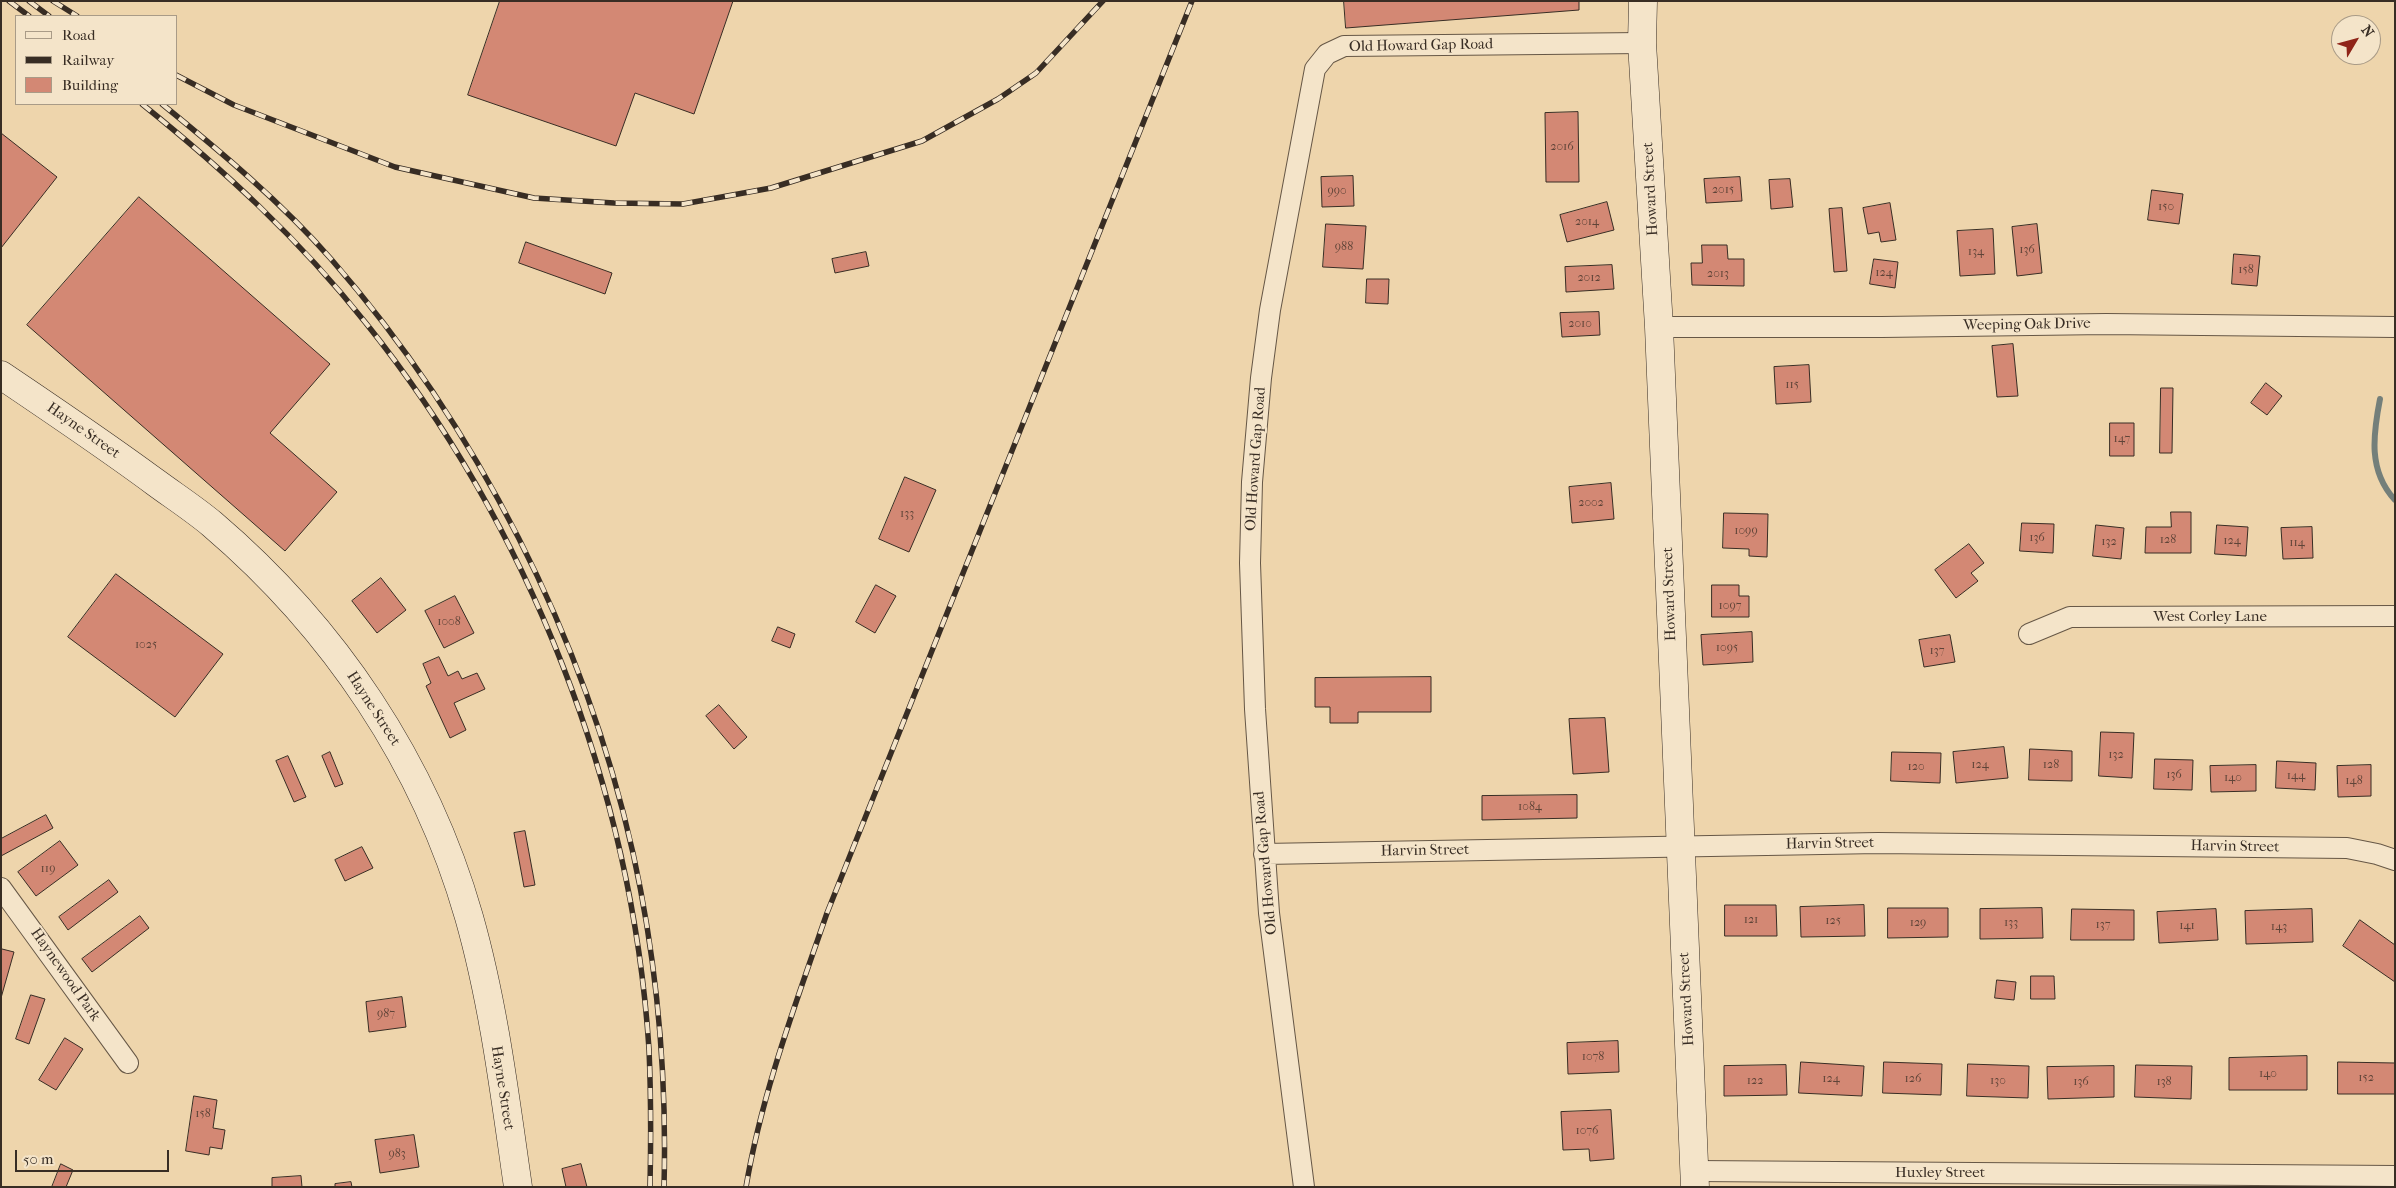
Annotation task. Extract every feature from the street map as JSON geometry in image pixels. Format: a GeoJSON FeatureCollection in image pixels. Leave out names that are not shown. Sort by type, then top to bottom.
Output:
{"type":"FeatureCollection","features":[{"type":"Feature","properties":{"kind":"street","name":"Howard Street"},"geometry":{"type":"LineString","coordinates":[[1643,1],[1642,43],[1659,327],[1695,1179]]}},
{"type":"Feature","properties":{"kind":"street","name":"Old Howard Gap Road"},"geometry":{"type":"LineString","coordinates":[[1304,1187],[1271,933],[1264,854],[1255,709],[1250,563],[1252,482],[1261,378],[1270,310],[1315,69],[1326,54],[1344,46],[1642,43]]}},
{"type":"Feature","properties":{"kind":"street","name":"Weeping Oak Drive"},"geometry":{"type":"LineString","coordinates":[[1659,327],[2106,324],[2395,326]]}},
{"type":"Feature","properties":{"kind":"street","name":"Hayne Street"},"geometry":{"type":"LineString","coordinates":[[1,375],[106,446],[211,523],[267,574],[299,609],[318,630],[364,691],[416,778],[441,835],[469,917],[482,969],[518,1187]]}},
{"type":"Feature","properties":{"kind":"street","name":"West Corley Lane"},"geometry":{"type":"LineString","coordinates":[[2029,634],[2070,617],[2395,616]]}},
{"type":"Feature","properties":{"kind":"street","name":"Harvin Street"},"geometry":{"type":"LineString","coordinates":[[1264,854],[1878,844],[2348,848],[2395,860]]}},
{"type":"Feature","properties":{"kind":"street","name":"Haynewood Park"},"geometry":{"type":"LineString","coordinates":[[1,888],[128,1063]]}},
{"type":"Feature","properties":{"kind":"street","name":"Huxley Street"},"geometry":{"type":"LineString","coordinates":[[1695,1179],[2395,1176]]}},
{"type":"Feature","properties":{"kind":"building"},"geometry":{"type":"Polygon","coordinates":[[[500,1],[733,1],[694,114],[635,93],[616,146],[468,95],[500,1]]]}},
{"type":"Feature","properties":{"kind":"building"},"geometry":{"type":"Polygon","coordinates":[[[1344,1],[1579,1],[1579,10],[1346,28],[1344,1]]]}},
{"type":"Feature","properties":{"kind":"building"},"geometry":{"type":"Polygon","coordinates":[[[1578,112],[1579,182],[1546,182],[1545,113],[1578,112]]]}},
{"type":"Feature","properties":{"kind":"building"},"geometry":{"type":"Polygon","coordinates":[[[1,133],[57,177],[1,248],[1,133]]]}},
{"type":"Feature","properties":{"kind":"building"},"geometry":{"type":"Polygon","coordinates":[[[1353,176],[1354,206],[1322,207],[1321,177],[1353,176]]]}},
{"type":"Feature","properties":{"kind":"building"},"geometry":{"type":"Polygon","coordinates":[[[1740,177],[1742,201],[1706,203],[1704,179],[1740,177]]]}},
{"type":"Feature","properties":{"kind":"building"},"geometry":{"type":"Polygon","coordinates":[[[1790,179],[1793,207],[1771,209],[1769,180],[1790,179]]]}},
{"type":"Feature","properties":{"kind":"building"},"geometry":{"type":"Polygon","coordinates":[[[2152,190],[2183,194],[2179,224],[2148,220],[2152,190]]]}},
{"type":"Feature","properties":{"kind":"building"},"geometry":{"type":"Polygon","coordinates":[[[139,197],[330,364],[270,433],[337,492],[285,551],[27,325],[139,197]]]}},
{"type":"Feature","properties":{"kind":"building"},"geometry":{"type":"Polygon","coordinates":[[[1607,202],[1614,230],[1567,242],[1560,215],[1607,202]]]}},
{"type":"Feature","properties":{"kind":"building"},"geometry":{"type":"Polygon","coordinates":[[[1890,203],[1896,240],[1881,242],[1879,232],[1868,234],[1863,208],[1890,203]]]}},
{"type":"Feature","properties":{"kind":"building"},"geometry":{"type":"Polygon","coordinates":[[[1842,208],[1847,271],[1834,272],[1829,209],[1842,208]]]}},
{"type":"Feature","properties":{"kind":"building"},"geometry":{"type":"Polygon","coordinates":[[[1326,224],[1366,226],[1363,269],[1323,267],[1326,224]]]}},
{"type":"Feature","properties":{"kind":"building"},"geometry":{"type":"Polygon","coordinates":[[[2037,224],[2042,273],[2017,276],[2012,227],[2037,224]]]}},
{"type":"Feature","properties":{"kind":"building"},"geometry":{"type":"Polygon","coordinates":[[[1993,229],[1995,274],[1960,276],[1957,231],[1993,229]]]}},
{"type":"Feature","properties":{"kind":"building"},"geometry":{"type":"Polygon","coordinates":[[[526,242],[612,273],[605,294],[519,263],[526,242]]]}},
{"type":"Feature","properties":{"kind":"building"},"geometry":{"type":"Polygon","coordinates":[[[1702,245],[1727,245],[1728,259],[1744,259],[1744,286],[1692,285],[1691,263],[1702,263],[1702,245]]]}},
{"type":"Feature","properties":{"kind":"building"},"geometry":{"type":"Polygon","coordinates":[[[866,252],[869,266],[835,273],[832,259],[866,252]]]}},
{"type":"Feature","properties":{"kind":"building"},"geometry":{"type":"Polygon","coordinates":[[[2234,254],[2260,256],[2257,286],[2232,284],[2234,254]]]}},
{"type":"Feature","properties":{"kind":"building"},"geometry":{"type":"Polygon","coordinates":[[[1874,259],[1898,262],[1895,288],[1870,284],[1874,259]]]}},
{"type":"Feature","properties":{"kind":"building"},"geometry":{"type":"Polygon","coordinates":[[[1612,265],[1614,289],[1566,292],[1565,267],[1612,265]]]}},
{"type":"Feature","properties":{"kind":"building"},"geometry":{"type":"Polygon","coordinates":[[[1367,279],[1389,279],[1388,304],[1366,303],[1367,279]]]}},
{"type":"Feature","properties":{"kind":"building"},"geometry":{"type":"Polygon","coordinates":[[[1599,312],[1600,335],[1562,337],[1560,313],[1599,312]]]}},
{"type":"Feature","properties":{"kind":"building"},"geometry":{"type":"Polygon","coordinates":[[[2013,344],[2018,396],[1997,397],[1992,346],[2013,344]]]}},
{"type":"Feature","properties":{"kind":"building"},"geometry":{"type":"Polygon","coordinates":[[[1809,365],[1811,402],[1776,404],[1774,367],[1809,365]]]}},
{"type":"Feature","properties":{"kind":"building"},"geometry":{"type":"Polygon","coordinates":[[[2266,383],[2282,396],[2267,415],[2251,403],[2266,383]]]}},
{"type":"Feature","properties":{"kind":"building"},"geometry":{"type":"Polygon","coordinates":[[[2161,388],[2173,388],[2172,453],[2160,453],[2161,388]]]}},
{"type":"Feature","properties":{"kind":"building"},"geometry":{"type":"Polygon","coordinates":[[[2110,423],[2134,423],[2134,456],[2110,456],[2110,423]]]}},
{"type":"Feature","properties":{"kind":"building"},"geometry":{"type":"Polygon","coordinates":[[[905,477],[936,490],[909,552],[879,539],[905,477]]]}},
{"type":"Feature","properties":{"kind":"building"},"geometry":{"type":"Polygon","coordinates":[[[1611,483],[1614,519],[1572,523],[1569,487],[1611,483]]]}},
{"type":"Feature","properties":{"kind":"building"},"geometry":{"type":"Polygon","coordinates":[[[2171,512],[2191,512],[2191,553],[2145,553],[2146,527],[2171,527],[2171,512]]]}},
{"type":"Feature","properties":{"kind":"building"},"geometry":{"type":"Polygon","coordinates":[[[1724,513],[1768,514],[1767,557],[1749,556],[1749,549],[1723,548],[1724,513]]]}},
{"type":"Feature","properties":{"kind":"building"},"geometry":{"type":"Polygon","coordinates":[[[2022,523],[2054,524],[2053,553],[2020,551],[2022,523]]]}},
{"type":"Feature","properties":{"kind":"building"},"geometry":{"type":"Polygon","coordinates":[[[2096,525],[2124,528],[2121,559],[2093,556],[2096,525]]]}},
{"type":"Feature","properties":{"kind":"building"},"geometry":{"type":"Polygon","coordinates":[[[2217,525],[2248,527],[2246,556],[2215,554],[2217,525]]]}},
{"type":"Feature","properties":{"kind":"building"},"geometry":{"type":"Polygon","coordinates":[[[2312,527],[2313,558],[2283,559],[2281,528],[2312,527]]]}},
{"type":"Feature","properties":{"kind":"building"},"geometry":{"type":"Polygon","coordinates":[[[1969,544],[1984,563],[1971,573],[1978,581],[1956,598],[1935,570],[1969,544]]]}},
{"type":"Feature","properties":{"kind":"building"},"geometry":{"type":"Polygon","coordinates":[[[116,574],[223,654],[175,717],[68,637],[116,574]]]}},
{"type":"Feature","properties":{"kind":"building"},"geometry":{"type":"Polygon","coordinates":[[[381,578],[406,610],[377,633],[352,601],[381,578]]]}},
{"type":"Feature","properties":{"kind":"building"},"geometry":{"type":"Polygon","coordinates":[[[876,585],[896,596],[875,633],[856,622],[876,585]]]}},
{"type":"Feature","properties":{"kind":"building"},"geometry":{"type":"Polygon","coordinates":[[[1712,585],[1739,585],[1739,596],[1749,596],[1749,617],[1712,617],[1712,585]]]}},
{"type":"Feature","properties":{"kind":"building"},"geometry":{"type":"Polygon","coordinates":[[[455,596],[474,633],[444,648],[425,611],[455,596]]]}},
{"type":"Feature","properties":{"kind":"building"},"geometry":{"type":"Polygon","coordinates":[[[778,627],[795,634],[790,648],[772,641],[778,627]]]}},
{"type":"Feature","properties":{"kind":"building"},"geometry":{"type":"Polygon","coordinates":[[[1752,632],[1753,662],[1703,665],[1701,635],[1752,632]]]}},
{"type":"Feature","properties":{"kind":"building"},"geometry":{"type":"Polygon","coordinates":[[[1950,635],[1955,662],[1924,667],[1919,640],[1950,635]]]}},
{"type":"Feature","properties":{"kind":"building"},"geometry":{"type":"Polygon","coordinates":[[[439,657],[448,676],[458,671],[462,679],[477,673],[485,689],[454,703],[466,730],[450,738],[426,686],[431,683],[423,664],[439,657]]]}},
{"type":"Feature","properties":{"kind":"building"},"geometry":{"type":"Polygon","coordinates":[[[1431,677],[1431,712],[1358,712],[1358,723],[1330,723],[1330,707],[1315,707],[1315,678],[1431,677]]]}},
{"type":"Feature","properties":{"kind":"building"},"geometry":{"type":"Polygon","coordinates":[[[719,705],[747,737],[734,749],[706,716],[719,705]]]}},
{"type":"Feature","properties":{"kind":"building"},"geometry":{"type":"Polygon","coordinates":[[[1605,718],[1609,772],[1573,774],[1569,719],[1605,718]]]}},
{"type":"Feature","properties":{"kind":"building"},"geometry":{"type":"Polygon","coordinates":[[[2101,732],[2134,733],[2132,778],[2099,776],[2101,732]]]}},
{"type":"Feature","properties":{"kind":"building"},"geometry":{"type":"Polygon","coordinates":[[[2004,747],[2008,778],[1956,783],[1953,752],[2004,747]]]}},
{"type":"Feature","properties":{"kind":"building"},"geometry":{"type":"Polygon","coordinates":[[[2030,749],[2072,751],[2072,781],[2029,780],[2030,749]]]}},
{"type":"Feature","properties":{"kind":"building"},"geometry":{"type":"Polygon","coordinates":[[[330,752],[343,784],[335,787],[322,756],[330,752]]]}},
{"type":"Feature","properties":{"kind":"building"},"geometry":{"type":"Polygon","coordinates":[[[1892,752],[1941,753],[1940,783],[1891,781],[1892,752]]]}},
{"type":"Feature","properties":{"kind":"building"},"geometry":{"type":"Polygon","coordinates":[[[288,756],[306,797],[294,802],[276,761],[288,756]]]}},
{"type":"Feature","properties":{"kind":"building"},"geometry":{"type":"Polygon","coordinates":[[[2155,759],[2193,760],[2192,790],[2154,789],[2155,759]]]}},
{"type":"Feature","properties":{"kind":"building"},"geometry":{"type":"Polygon","coordinates":[[[2277,761],[2316,763],[2315,790],[2276,788],[2277,761]]]}},
{"type":"Feature","properties":{"kind":"building"},"geometry":{"type":"Polygon","coordinates":[[[2256,765],[2256,791],[2211,792],[2210,766],[2256,765]]]}},
{"type":"Feature","properties":{"kind":"building"},"geometry":{"type":"Polygon","coordinates":[[[2371,765],[2371,796],[2338,797],[2337,766],[2371,765]]]}},
{"type":"Feature","properties":{"kind":"building"},"geometry":{"type":"Polygon","coordinates":[[[1577,795],[1577,818],[1482,820],[1482,796],[1577,795]]]}},
{"type":"Feature","properties":{"kind":"building"},"geometry":{"type":"Polygon","coordinates":[[[46,815],[53,828],[1,856],[1,839],[46,815]]]}},
{"type":"Feature","properties":{"kind":"building"},"geometry":{"type":"Polygon","coordinates":[[[525,831],[535,885],[524,887],[514,833],[525,831]]]}},
{"type":"Feature","properties":{"kind":"building"},"geometry":{"type":"Polygon","coordinates":[[[60,841],[78,865],[36,896],[18,872],[60,841]]]}},
{"type":"Feature","properties":{"kind":"building"},"geometry":{"type":"Polygon","coordinates":[[[362,847],[373,868],[345,881],[335,860],[362,847]]]}},
{"type":"Feature","properties":{"kind":"building"},"geometry":{"type":"Polygon","coordinates":[[[109,880],[118,892],[68,930],[59,917],[109,880]]]}},
{"type":"Feature","properties":{"kind":"building"},"geometry":{"type":"Polygon","coordinates":[[[1725,905],[1776,905],[1777,936],[1725,936],[1725,905]]]}},
{"type":"Feature","properties":{"kind":"building"},"geometry":{"type":"Polygon","coordinates":[[[1864,905],[1865,936],[1801,937],[1800,907],[1864,905]]]}},
{"type":"Feature","properties":{"kind":"building"},"geometry":{"type":"Polygon","coordinates":[[[1888,908],[1948,908],[1948,937],[1888,938],[1888,908]]]}},
{"type":"Feature","properties":{"kind":"building"},"geometry":{"type":"Polygon","coordinates":[[[2042,908],[2043,938],[1980,939],[1980,909],[2042,908]]]}},
{"type":"Feature","properties":{"kind":"building"},"geometry":{"type":"Polygon","coordinates":[[[2072,909],[2134,910],[2134,940],[2071,940],[2072,909]]]}},
{"type":"Feature","properties":{"kind":"building"},"geometry":{"type":"Polygon","coordinates":[[[2216,909],[2218,940],[2159,943],[2157,912],[2216,909]]]}},
{"type":"Feature","properties":{"kind":"building"},"geometry":{"type":"Polygon","coordinates":[[[2312,909],[2313,942],[2246,944],[2245,911],[2312,909]]]}},
{"type":"Feature","properties":{"kind":"building"},"geometry":{"type":"Polygon","coordinates":[[[140,916],[149,928],[92,972],[82,959],[140,916]]]}},
{"type":"Feature","properties":{"kind":"building"},"geometry":{"type":"Polygon","coordinates":[[[2360,920],[2395,945],[2395,982],[2343,946],[2360,920]]]}},
{"type":"Feature","properties":{"kind":"building"},"geometry":{"type":"Polygon","coordinates":[[[2,949],[14,952],[1,998],[1,951],[2,949]]]}},
{"type":"Feature","properties":{"kind":"building"},"geometry":{"type":"Polygon","coordinates":[[[2031,976],[2054,976],[2055,999],[2031,999],[2031,976]]]}},
{"type":"Feature","properties":{"kind":"building"},"geometry":{"type":"Polygon","coordinates":[[[1997,980],[2016,982],[2014,1000],[1995,998],[1997,980]]]}},
{"type":"Feature","properties":{"kind":"building"},"geometry":{"type":"Polygon","coordinates":[[[31,995],[45,999],[29,1044],[16,1039],[31,995]]]}},
{"type":"Feature","properties":{"kind":"building"},"geometry":{"type":"Polygon","coordinates":[[[402,997],[406,1027],[369,1032],[366,1002],[402,997]]]}},
{"type":"Feature","properties":{"kind":"building"},"geometry":{"type":"Polygon","coordinates":[[[65,1038],[83,1049],[56,1090],[39,1080],[65,1038]]]}},
{"type":"Feature","properties":{"kind":"building"},"geometry":{"type":"Polygon","coordinates":[[[1618,1041],[1619,1072],[1568,1074],[1567,1043],[1618,1041]]]}},
{"type":"Feature","properties":{"kind":"building"},"geometry":{"type":"Polygon","coordinates":[[[2307,1056],[2307,1090],[2229,1090],[2229,1058],[2307,1056]]]}},
{"type":"Feature","properties":{"kind":"building"},"geometry":{"type":"Polygon","coordinates":[[[1801,1062],[1864,1066],[1862,1096],[1799,1093],[1801,1062]]]}},
{"type":"Feature","properties":{"kind":"building"},"geometry":{"type":"Polygon","coordinates":[[[1884,1062],[1942,1064],[1941,1095],[1883,1093],[1884,1062]]]}},
{"type":"Feature","properties":{"kind":"building"},"geometry":{"type":"Polygon","coordinates":[[[2338,1062],[2395,1063],[2395,1094],[2338,1094],[2338,1062]]]}},
{"type":"Feature","properties":{"kind":"building"},"geometry":{"type":"Polygon","coordinates":[[[1968,1064],[2029,1066],[2028,1098],[1967,1096],[1968,1064]]]}},
{"type":"Feature","properties":{"kind":"building"},"geometry":{"type":"Polygon","coordinates":[[[1786,1065],[1787,1095],[1724,1096],[1724,1066],[1786,1065]]]}},
{"type":"Feature","properties":{"kind":"building"},"geometry":{"type":"Polygon","coordinates":[[[2136,1065],[2192,1066],[2191,1099],[2135,1097],[2136,1065]]]}},
{"type":"Feature","properties":{"kind":"building"},"geometry":{"type":"Polygon","coordinates":[[[2114,1066],[2114,1097],[2048,1099],[2047,1067],[2114,1066]]]}},
{"type":"Feature","properties":{"kind":"building"},"geometry":{"type":"Polygon","coordinates":[[[194,1096],[217,1100],[213,1128],[225,1130],[222,1149],[210,1147],[209,1155],[186,1151],[194,1096]]]}},
{"type":"Feature","properties":{"kind":"building"},"geometry":{"type":"Polygon","coordinates":[[[1611,1110],[1614,1159],[1590,1161],[1589,1149],[1563,1150],[1561,1112],[1611,1110]]]}},
{"type":"Feature","properties":{"kind":"building"},"geometry":{"type":"Polygon","coordinates":[[[414,1135],[419,1167],[380,1173],[375,1140],[414,1135]]]}},
{"type":"Feature","properties":{"kind":"building"},"geometry":{"type":"Polygon","coordinates":[[[61,1164],[73,1170],[66,1187],[52,1187],[61,1164]]]}},
{"type":"Feature","properties":{"kind":"building"},"geometry":{"type":"Polygon","coordinates":[[[581,1164],[587,1187],[566,1187],[562,1169],[581,1164]]]}},
{"type":"Feature","properties":{"kind":"building"},"geometry":{"type":"Polygon","coordinates":[[[301,1176],[302,1187],[272,1187],[272,1178],[301,1176]]]}},
{"type":"Feature","properties":{"kind":"building"},"geometry":{"type":"Polygon","coordinates":[[[351,1182],[352,1187],[335,1187],[335,1184],[351,1182]]]}},
{"type":"Feature","properties":{"kind":"waterway"},"geometry":{"type":"LineString","coordinates":[[2380,399],[2375,452],[2380,477],[2386,489],[2395,500]]}},
{"type":"Feature","properties":{"kind":"railway"},"geometry":{"type":"LineString","coordinates":[[9,1],[28,15]]}},
{"type":"Feature","properties":{"kind":"railway"},"geometry":{"type":"LineString","coordinates":[[29,1],[48,15]]}},
{"type":"Feature","properties":{"kind":"railway"},"geometry":{"type":"LineString","coordinates":[[53,1],[75,15]]}},
{"type":"Feature","properties":{"kind":"railway"},"geometry":{"type":"LineString","coordinates":[[178,76],[234,105],[395,167],[534,198],[614,203],[683,204],[771,188],[922,141],[998,99],[1036,73],[1103,1]]}},
{"type":"Feature","properties":{"kind":"railway"},"geometry":{"type":"LineString","coordinates":[[746,1187],[770,1082],[827,913],[1192,1]]}},
{"type":"Feature","properties":{"kind":"railway"},"geometry":{"type":"LineString","coordinates":[[143,105],[231,180],[287,234],[314,262],[365,322],[424,401],[476,485],[522,573],[562,664],[595,758],[621,854],[639,951],[649,1049],[650,1187]]}},
{"type":"Feature","properties":{"kind":"railway"},"geometry":{"type":"LineString","coordinates":[[163,105],[228,159],[292,217],[331,259],[384,323],[433,392],[478,463],[518,538],[555,614],[586,693],[612,773],[633,853],[641,894],[659,1019],[664,1103],[664,1187]]}}]}
